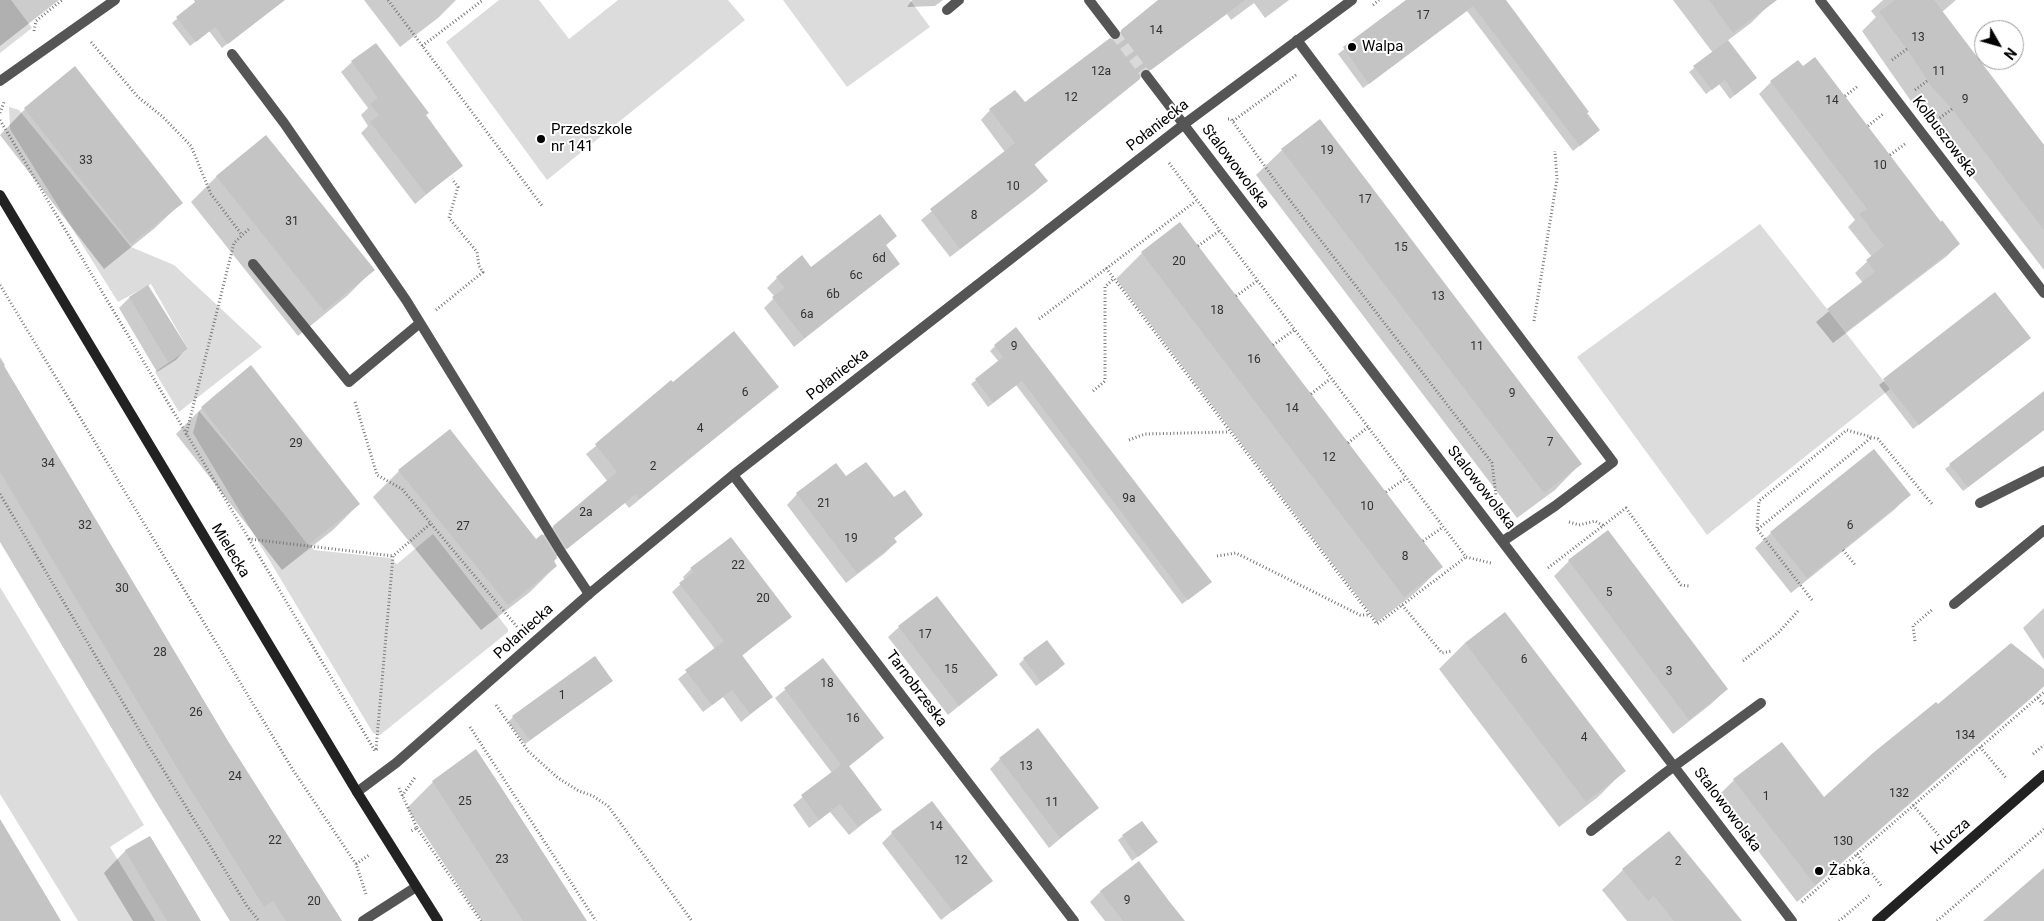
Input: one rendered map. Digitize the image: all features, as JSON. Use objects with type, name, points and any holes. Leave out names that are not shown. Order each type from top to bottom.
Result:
[{"type":"street","points":[[0,81],[115,0]]},
{"type":"street","points":[[947,10],[959,0]]},
{"type":"street","points":[[1090,0],[1115,34]]},
{"type":"street","name":"Połaniecka","points":[[357,792],[396,763],[589,594],[733,475],[1183,125],[1352,0]]},
{"type":"street","name":"Kolbuszowska","points":[[1820,0],[2044,293]]},
{"type":"street","points":[[1297,40],[1612,462],[1503,542]]},
{"type":"street","points":[[232,54],[284,123],[420,323],[556,544],[589,594]]},
{"type":"street","name":"Stalowowolska","points":[[1146,74],[1183,125],[1792,921]]},
{"type":"street","name":"Mielecka","points":[[0,194],[357,792],[438,921]]},
{"type":"street","points":[[252,264],[349,382],[420,323]]},
{"type":"street","points":[[1980,503],[2044,473]]},
{"type":"street","name":"Tarnobrzeska","points":[[733,475],[1074,921]]},
{"type":"street","points":[[1954,604],[2044,530]]},
{"type":"street","points":[[1591,831],[1761,703]]},
{"type":"street","name":"Krucza","points":[[1877,921],[2044,775]]},
{"type":"street","points":[[363,921],[416,887]]},
{"type":"path","points":[[388,0],[543,207]]},
{"type":"path","points":[[422,46],[484,0]]},
{"type":"path","points":[[1365,11],[1380,0]]},
{"type":"path","points":[[78,26],[107,64],[138,97],[163,117],[191,146],[211,194],[242,235]]},
{"type":"path","points":[[1887,64],[1907,49]]},
{"type":"path","points":[[1233,121],[1301,72]]},
{"type":"path","points":[[1910,94],[1928,81]]},
{"type":"path","points":[[1845,96],[1859,85]]},
{"type":"path","points":[[1932,123],[1952,109]]},
{"type":"path","points":[[1868,126],[1889,110]]},
{"type":"path","points":[[1222,118],[1233,121],[1279,186],[1492,463],[1496,501]]},
{"type":"path","points":[[0,120],[186,436],[377,752]]},
{"type":"path","points":[[1890,155],[1912,139]]},
{"type":"path","points":[[1529,350],[1557,178],[1555,151]]},
{"type":"path","points":[[1164,158],[1466,557],[1500,566]]},
{"type":"path","points":[[420,323],[483,272],[479,266],[476,252],[449,218],[458,187],[452,179]]},
{"type":"path","points":[[1039,319],[1196,201]]},
{"type":"path","points":[[186,436],[234,243],[250,228]]},
{"type":"path","points":[[1198,246],[1219,231]]},
{"type":"path","points":[[1106,268],[1377,624],[1466,557]]},
{"type":"path","points":[[1093,391],[1105,382],[1105,287],[1114,278]]},
{"type":"path","points":[[1236,296],[1257,281]]},
{"type":"path","points":[[0,284],[293,770],[356,864],[369,902],[376,912]]},
{"type":"path","points":[[1273,345],[1294,330]]},
{"type":"path","points":[[1311,394],[1331,379]]},
{"type":"path","points":[[349,382],[377,475],[402,490],[518,629]]},
{"type":"path","points":[[1348,442],[1368,428]]},
{"type":"path","points":[[1812,600],[1757,529],[1759,501],[1847,430],[1878,439],[1932,504]]},
{"type":"path","points":[[1130,440],[1145,434],[1229,432]]},
{"type":"path","points":[[1757,529],[1872,437]]},
{"type":"path","points":[[1386,492],[1406,478]]},
{"type":"path","points":[[0,494],[148,745],[246,906],[258,921]]},
{"type":"path","points":[[1551,508],[1557,517],[1570,523],[1579,525],[1595,521],[1604,526]]},
{"type":"path","points":[[1543,571],[1626,508],[1681,584],[1689,586]]},
{"type":"path","points":[[377,752],[393,556],[430,524]]},
{"type":"path","points":[[1423,541],[1443,526]]},
{"type":"path","points":[[249,539],[393,556]]},
{"type":"path","points":[[1842,550],[1856,566]]},
{"type":"path","points":[[1217,556],[1236,554],[1360,616],[1370,614]]},
{"type":"path","points":[[1915,641],[1913,626],[1942,602],[1954,604]]},
{"type":"path","points":[[1402,605],[1442,653],[1452,651]]},
{"type":"path","points":[[1743,661],[1779,632],[1798,611]]},
{"type":"path","points":[[1797,907],[2044,692]]},
{"type":"path","points":[[2038,698],[2044,705]]},
{"type":"path","points":[[495,704],[534,756],[558,778],[608,806],[692,921]]},
{"type":"path","points":[[470,726],[596,921]]},
{"type":"path","points":[[377,752],[383,744]]},
{"type":"path","points":[[1980,747],[2021,795]]},
{"type":"path","points":[[399,788],[417,828],[481,921]]},
{"type":"path","points":[[1913,805],[1954,854]]},
{"type":"path","points":[[411,831],[417,828]]},
{"type":"path","points":[[1938,921],[2044,829]]},
{"type":"path","points":[[1856,854],[1896,905]]},
{"type":"path","points":[[356,864],[369,855]]},
{"type":"shaded area","points":[[0,0],[11,0],[32,28],[0,53]]},
{"type":"shaded area","points":[[499,0],[539,0],[569,39],[618,0],[728,0],[745,20],[547,180],[446,42]]},
{"type":"shaded area","points":[[783,0],[910,0],[930,27],[847,87]]},
{"type":"shaded area","points":[[9,107],[19,110],[131,247],[174,265],[262,347],[179,412],[155,372],[188,349],[151,284],[118,302],[10,129]]},
{"type":"shaded area","points":[[1760,224],[1890,389],[1707,535],[1577,357]]},
{"type":"shaded area","points":[[199,411],[314,550],[390,558],[397,564],[433,534],[508,629],[508,632],[380,735],[373,733],[193,433]]},
{"type":"shaded area","points":[[0,587],[144,825],[110,847],[155,921],[78,921],[0,794]]},
{"type":"building","points":[[194,0],[285,0],[228,44],[215,27],[196,42],[176,17],[195,2]]},
{"type":"building","points":[[1158,0],[1245,0],[1151,70],[1146,68],[1141,70],[1140,79],[1034,164],[1048,181],[960,249],[930,209],[1015,143],[989,109],[1015,90],[1025,102],[1110,38],[1115,41],[1120,39],[1121,30]]},
{"type":"building","points":[[1406,0],[1506,0],[1589,112],[1587,113],[1600,130],[1580,146],[1473,6],[1369,84],[1343,47]]},
{"type":"building","points":[[1709,0],[1777,0],[1733,33]]},
{"type":"building","points":[[1895,0],[1934,0],[1974,53],[1974,70],[1987,70],[2044,145],[2044,230],[1952,109],[1931,86],[1909,52],[1879,12]]},
{"type":"building","points":[[1728,40],[1757,78],[1735,95],[1725,80],[1712,90],[1693,66]]},
{"type":"building","points":[[376,43],[429,113],[426,115],[463,166],[426,194],[370,122],[379,115],[370,104],[378,98],[351,61]]},
{"type":"building","points":[[1815,57],[1941,222],[1942,220],[1960,244],[1846,332],[1827,309],[1875,272],[1866,260],[1884,246],[1859,214],[1867,209],[1770,81],[1798,60],[1803,66]]},
{"type":"building","points":[[75,66],[183,203],[131,244],[24,108]]},
{"type":"building","points":[[1320,119],[1582,464],[1544,493],[1281,149]]},
{"type":"building","points":[[266,135],[375,270],[324,311],[216,176]]},
{"type":"building","points":[[880,214],[897,236],[886,245],[900,264],[804,338],[772,297],[785,288],[776,277],[802,255],[811,267]]},
{"type":"building","points":[[1180,222],[1443,567],[1404,597],[1141,252]]},
{"type":"building","points":[[148,285],[188,349],[168,362],[129,297]]},
{"type":"building","points":[[1995,292],[2031,338],[1919,425],[1883,379]]},
{"type":"building","points":[[1016,327],[1212,582],[1188,600],[1022,381],[993,403],[975,379],[1003,357],[994,345]]},
{"type":"building","points":[[734,331],[779,387],[639,499],[636,494],[567,549],[553,526],[617,472],[595,444],[671,380],[673,382]]},
{"type":"building","points":[[0,359],[228,741],[342,921],[286,921],[273,901],[264,907],[179,771],[0,472]]},
{"type":"building","points":[[251,365],[360,504],[308,545],[201,407]]},
{"type":"building","points":[[2044,391],[2044,430],[1968,487],[1949,464]]},
{"type":"building","points":[[450,429],[536,539],[542,534],[557,558],[554,561],[557,566],[508,605],[398,470]]},
{"type":"building","points":[[1874,449],[1911,495],[1807,578],[1770,532]]},
{"type":"building","points":[[866,462],[894,497],[905,490],[923,515],[894,538],[897,542],[857,573],[796,493],[836,463],[846,476]]},
{"type":"building","points":[[1608,530],[1728,689],[1689,720],[1568,560]]},
{"type":"building","points":[[731,537],[792,617],[742,655],[773,697],[750,714],[732,690],[712,705],[685,670],[724,641],[679,583],[694,572],[690,568]]},
{"type":"building","points":[[937,596],[998,675],[959,706],[898,626]]},
{"type":"building","points":[[1505,612],[1626,771],[1586,802],[1465,643]]},
{"type":"building","points":[[1047,640],[1065,664],[1041,682],[1023,658]]},
{"type":"building","points":[[2011,643],[2044,669],[2044,686],[1815,885],[1733,779],[1782,742],[1824,797],[1873,753],[1936,702],[1938,704]]},
{"type":"building","points":[[595,656],[613,681],[530,740],[512,716]]},
{"type":"building","points":[[823,658],[884,738],[849,766],[882,810],[858,827],[840,804],[819,820],[801,795],[841,765],[784,688]]},
{"type":"building","points":[[1038,728],[1099,808],[1060,838],[999,758]]},
{"type":"building","points":[[476,749],[587,921],[523,921],[432,781]]},
{"type":"building","points":[[932,801],[993,881],[953,911],[891,832]]},
{"type":"building","points":[[0,819],[45,894],[61,921],[0,921]]},
{"type":"building","points":[[1142,821],[1158,842],[1138,857],[1122,835]]},
{"type":"building","points":[[1669,831],[1742,921],[1674,921],[1654,896],[1648,901],[1622,869]]},
{"type":"building","points":[[150,836],[201,921],[167,921],[147,888],[125,850]]},
{"type":"building","points":[[1139,861],[1185,921],[1123,921],[1100,891]]},
{"type":"building","points":[[2044,868],[2044,921],[1983,921]]},
{"type":"tunnel","points":[[1115,34],[1146,75]]},
{"type":"place","name":"Walpa","points":[[1352,47]]},
{"type":"place","name":"Przedszkole nr 141","points":[[541,139]]},
{"type":"place","name":"Żabka","points":[[1819,871]]}]
